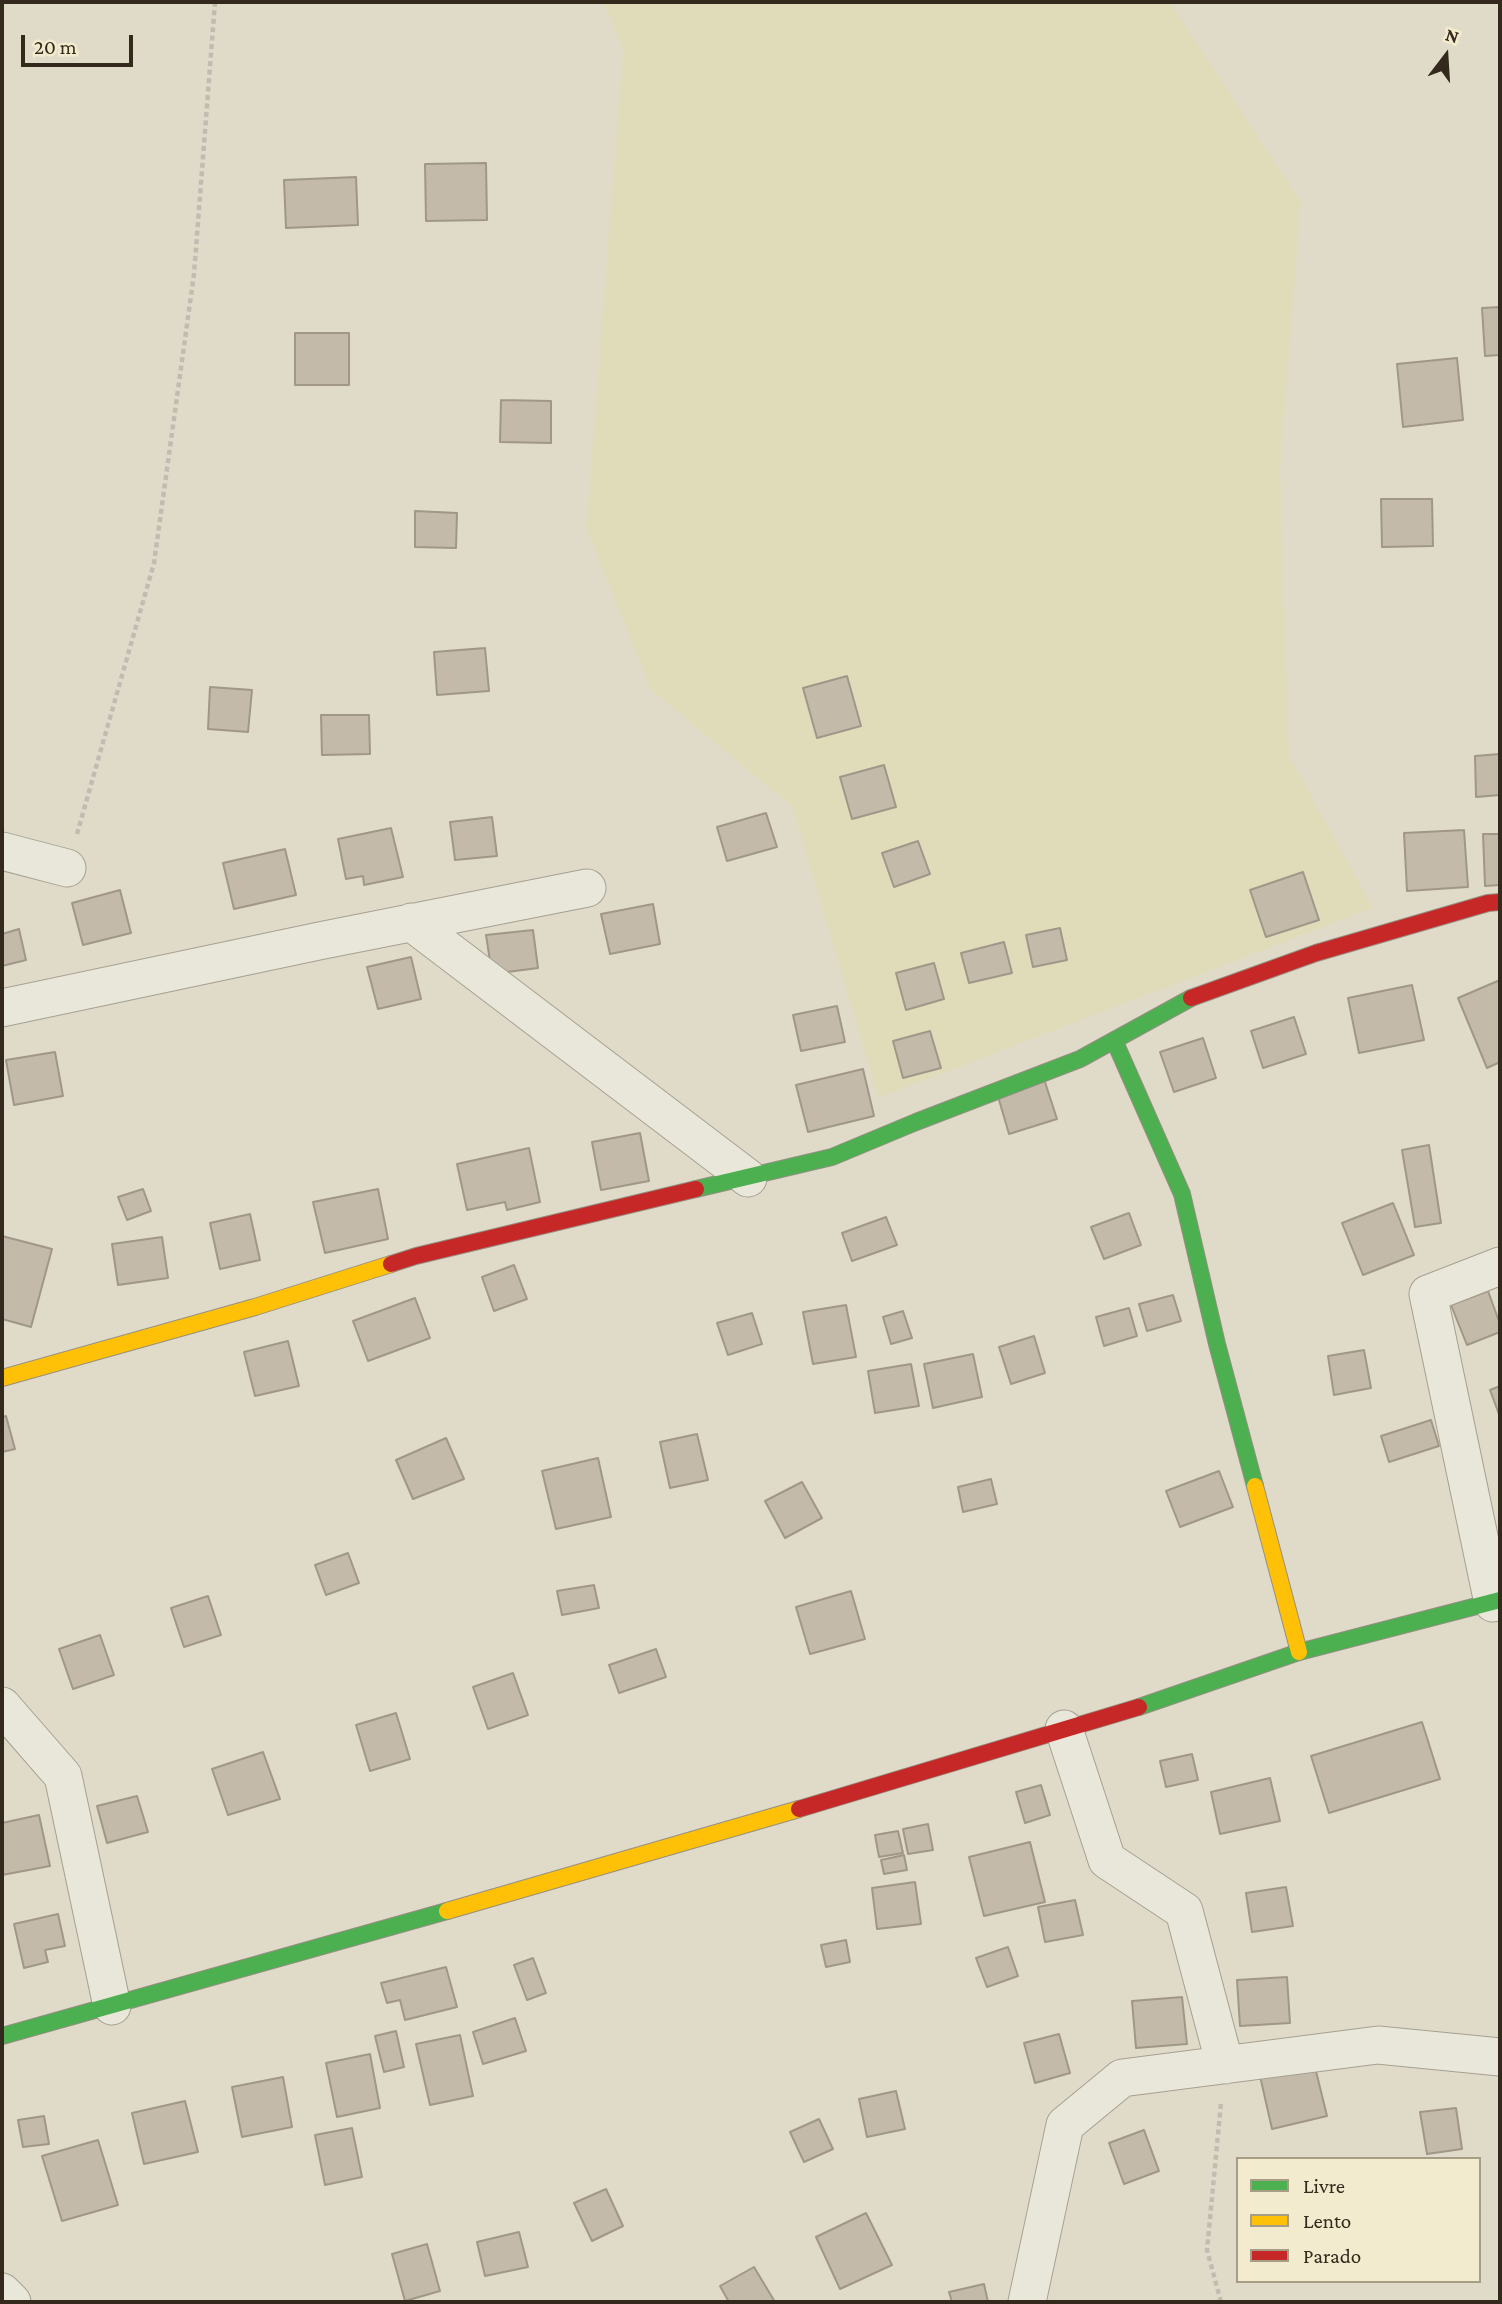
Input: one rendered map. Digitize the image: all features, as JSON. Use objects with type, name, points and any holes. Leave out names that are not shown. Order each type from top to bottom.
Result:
[{"type":"street","points":[[2,851],[67,868]]},
{"type":"street","points":[[2,1008],[587,888]]},
{"type":"street","points":[[2,1378],[255,1307],[416,1256],[832,1157],[1080,1059],[1200,993],[1315,953],[1488,902],[1500,902]]},
{"type":"street","points":[[411,922],[748,1178]]},
{"type":"street","points":[[1114,1040],[1182,1194],[1217,1344],[1299,1652]]},
{"type":"street","points":[[2,2036],[751,1822],[1141,1706],[1299,1652],[1496,1602],[1429,1294],[1500,1266]]},
{"type":"street","points":[[2,1706],[63,1776],[112,2006]]},
{"type":"street","points":[[1064,1729],[1107,1860],[1184,1911],[1225,2065]]},
{"type":"street","points":[[1027,2302],[1065,2125],[1122,2078],[1378,2045],[1500,2057]]},
{"type":"street","points":[[2,2292],[12,2302]]},
{"type":"path","points":[[67,868],[154,563],[194,274],[215,2]]},
{"type":"path","points":[[1221,2302],[1207,2250],[1225,2065]]},
{"type":"shaded area","points":[[603,2],[1170,2],[1301,202],[1280,469],[1289,755],[1373,908],[878,1098],[792,806],[651,690],[586,528],[623,49]]},
{"type":"building","points":[[486,163],[487,220],[426,221],[425,164]]},
{"type":"building","points":[[356,177],[358,225],[286,228],[284,180]]},
{"type":"building","points":[[1500,307],[1500,355],[1485,356],[1482,308]]},
{"type":"building","points":[[295,333],[349,333],[349,385],[295,385]]},
{"type":"building","points":[[1457,358],[1463,420],[1403,427],[1397,364]]},
{"type":"building","points":[[501,400],[551,401],[551,443],[500,442]]},
{"type":"building","points":[[1381,499],[1432,499],[1433,546],[1382,547]]},
{"type":"building","points":[[415,511],[457,513],[456,548],[415,547]]},
{"type":"building","points":[[485,648],[489,691],[437,695],[434,652]]},
{"type":"building","points":[[847,676],[861,726],[817,738],[803,688]]},
{"type":"building","points":[[210,687],[252,690],[248,732],[208,729]]},
{"type":"building","points":[[321,715],[369,715],[370,754],[322,755]]},
{"type":"building","points":[[1500,754],[1500,795],[1476,797],[1475,756]]},
{"type":"building","points":[[884,765],[896,807],[852,819],[840,777]]},
{"type":"building","points":[[766,813],[777,847],[727,861],[717,827]]},
{"type":"building","points":[[492,817],[497,856],[455,860],[450,822]]},
{"type":"building","points":[[391,828],[403,877],[364,885],[363,876],[346,879],[338,839]]},
{"type":"building","points":[[1464,830],[1468,887],[1407,891],[1404,833]]},
{"type":"building","points":[[1483,834],[1500,834],[1500,885],[1485,886]]},
{"type":"building","points":[[918,841],[930,874],[894,887],[882,853]]},
{"type":"building","points":[[285,849],[296,895],[234,909],[223,863]]},
{"type":"building","points":[[1303,872],[1319,920],[1266,937],[1250,890]]},
{"type":"building","points":[[120,890],[131,933],[83,945],[72,903]]},
{"type":"building","points":[[653,904],[660,944],[610,954],[601,914]]},
{"type":"building","points":[[1060,928],[1067,960],[1033,967],[1026,935]]},
{"type":"building","points":[[19,929],[26,960],[2,966],[2,934]]},
{"type":"building","points":[[533,930],[538,968],[492,974],[486,935]]},
{"type":"building","points":[[1004,942],[1012,973],[969,983],[961,953]]},
{"type":"building","points":[[411,957],[421,999],[378,1009],[367,967]]},
{"type":"building","points":[[934,963],[944,999],[906,1010],[896,973]]},
{"type":"building","points":[[1500,980],[1500,1062],[1487,1068],[1458,998]]},
{"type":"building","points":[[1412,985],[1424,1040],[1359,1053],[1348,998]]},
{"type":"building","points":[[837,1006],[845,1042],[801,1051],[793,1015]]},
{"type":"building","points":[[1294,1017],[1306,1054],[1263,1068],[1251,1031]]},
{"type":"building","points":[[930,1031],[941,1068],[903,1078],[893,1041]]},
{"type":"building","points":[[1203,1038],[1216,1078],[1174,1092],[1160,1052]]},
{"type":"building","points":[[55,1052],[63,1096],[14,1105],[6,1060]]},
{"type":"building","points":[[863,1069],[874,1116],[808,1132],[796,1085]]},
{"type":"building","points":[[1044,1079],[1057,1119],[1009,1134],[997,1093]]},
{"type":"building","points":[[640,1133],[649,1181],[601,1190],[592,1142]]},
{"type":"building","points":[[1429,1145],[1441,1223],[1415,1227],[1402,1150]]},
{"type":"building","points":[[529,1148],[540,1202],[507,1210],[505,1202],[467,1210],[457,1164]]},
{"type":"building","points":[[143,1189],[151,1211],[127,1220],[118,1197]]},
{"type":"building","points":[[378,1189],[388,1239],[325,1253],[313,1202]]},
{"type":"building","points":[[1393,1203],[1414,1255],[1363,1275],[1342,1223]]},
{"type":"building","points":[[1129,1213],[1141,1245],[1104,1259],[1091,1227]]},
{"type":"building","points":[[250,1214],[260,1260],[220,1269],[210,1223]]},
{"type":"building","points":[[886,1217],[897,1245],[852,1261],[842,1233]]},
{"type":"building","points":[[2,1236],[52,1249],[31,1327],[2,1319]]},
{"type":"building","points":[[162,1237],[168,1278],[118,1285],[112,1244]]},
{"type":"building","points":[[514,1265],[527,1299],[494,1311],[482,1277]]},
{"type":"building","points":[[1488,1291],[1500,1324],[1500,1332],[1467,1345],[1451,1305]]},
{"type":"building","points":[[1173,1295],[1181,1321],[1147,1331],[1139,1304]]},
{"type":"building","points":[[415,1298],[430,1338],[368,1361],[353,1321]]},
{"type":"building","points":[[846,1305],[856,1357],[813,1364],[803,1312]]},
{"type":"building","points":[[1129,1308],[1137,1336],[1104,1346],[1096,1317]]},
{"type":"building","points":[[903,1311],[912,1338],[891,1344],[883,1317]]},
{"type":"building","points":[[752,1313],[762,1344],[728,1355],[717,1323]]},
{"type":"building","points":[[1034,1336],[1045,1373],[1011,1384],[999,1347]]},
{"type":"building","points":[[288,1341],[299,1386],[255,1396],[244,1352]]},
{"type":"building","points":[[1364,1350],[1371,1388],[1334,1395],[1328,1356]]},
{"type":"building","points":[[973,1354],[982,1397],[933,1408],[924,1364]]},
{"type":"building","points":[[911,1364],[919,1406],[875,1413],[868,1371]]},
{"type":"building","points":[[1500,1386],[1500,1417],[1490,1390]]},
{"type":"building","points":[[6,1416],[15,1449],[2,1452],[2,1417]]},
{"type":"building","points":[[1431,1420],[1439,1446],[1389,1462],[1381,1436]]},
{"type":"building","points":[[697,1434],[708,1480],[670,1488],[660,1442]]},
{"type":"building","points":[[446,1438],[464,1479],[413,1499],[396,1460]]},
{"type":"building","points":[[598,1458],[611,1517],[556,1529],[542,1471]]},
{"type":"building","points":[[1219,1471],[1233,1507],[1180,1527],[1166,1491]]},
{"type":"building","points":[[991,1479],[997,1504],[963,1512],[958,1487]]},
{"type":"building","points":[[802,1482],[822,1518],[785,1538],[765,1501]]},
{"type":"building","points":[[348,1553],[359,1583],[326,1595],[315,1565]]},
{"type":"building","points":[[594,1585],[599,1608],[562,1615],[557,1591]]},
{"type":"building","points":[[851,1591],[865,1639],[810,1654],[796,1607]]},
{"type":"building","points":[[208,1596],[221,1635],[184,1647],[171,1608]]},
{"type":"building","points":[[100,1635],[114,1675],[73,1689],[59,1649]]},
{"type":"building","points":[[656,1649],[666,1677],[619,1693],[609,1665]]},
{"type":"building","points":[[513,1673],[528,1715],[488,1729],[473,1687]]},
{"type":"building","points":[[396,1713],[410,1759],[370,1771],[356,1725]]},
{"type":"building","points":[[1422,1722],[1440,1779],[1329,1813],[1311,1756]]},
{"type":"building","points":[[263,1752],[280,1799],[228,1815],[212,1769]]},
{"type":"building","points":[[1192,1754],[1198,1780],[1166,1787],[1160,1761]]},
{"type":"building","points":[[1270,1778],[1280,1821],[1220,1834],[1211,1792]]},
{"type":"building","points":[[1041,1785],[1050,1815],[1025,1823],[1016,1792]]},
{"type":"building","points":[[137,1796],[148,1832],[107,1843],[97,1806]]},
{"type":"building","points":[[39,1815],[50,1866],[2,1875],[2,1823]]},
{"type":"building","points":[[928,1824],[933,1850],[908,1854],[903,1829]]},
{"type":"building","points":[[898,1831],[903,1853],[879,1857],[875,1835]]},
{"type":"building","points":[[1030,1842],[1045,1902],[984,1916],[969,1857]]},
{"type":"building","points":[[904,1855],[907,1870],[884,1874],[881,1860]]},
{"type":"building","points":[[915,1882],[921,1924],[877,1929],[872,1888]]},
{"type":"building","points":[[1286,1887],[1293,1926],[1252,1932],[1246,1893]]},
{"type":"building","points":[[1075,1900],[1083,1935],[1045,1942],[1038,1907]]},
{"type":"building","points":[[58,1914],[65,1946],[45,1950],[48,1962],[24,1968],[14,1924]]},
{"type":"building","points":[[846,1940],[850,1962],[826,1967],[821,1945]]},
{"type":"building","points":[[1008,1947],[1018,1976],[987,1987],[976,1958]]},
{"type":"building","points":[[533,1958],[546,1993],[527,2000],[514,1965]]},
{"type":"building","points":[[446,1967],[457,2007],[405,2020],[400,2000],[387,2003],[381,1983]]},
{"type":"building","points":[[1287,1977],[1290,2023],[1240,2026],[1237,1980]]},
{"type":"building","points":[[1182,1997],[1187,2044],[1136,2048],[1132,2001]]},
{"type":"building","points":[[515,2018],[526,2051],[483,2064],[473,2032]]},
{"type":"building","points":[[396,2031],[404,2067],[384,2072],[375,2036]]},
{"type":"building","points":[[1059,2034],[1070,2073],[1035,2083],[1024,2043]]},
{"type":"building","points":[[460,2035],[473,2096],[430,2105],[416,2044]]},
{"type":"building","points":[[370,2054],[380,2108],[337,2117],[326,2063]]},
{"type":"building","points":[[1314,2063],[1327,2116],[1272,2129],[1260,2076]]},
{"type":"building","points":[[283,2077],[292,2127],[242,2137],[232,2087]]},
{"type":"building","points":[[896,2091],[905,2129],[867,2137],[859,2099]]},
{"type":"building","points":[[185,2101],[198,2152],[144,2164],[132,2113]]},
{"type":"building","points":[[1456,2108],[1462,2149],[1427,2154],[1420,2112]]},
{"type":"building","points":[[44,2116],[49,2144],[23,2147],[18,2120]]},
{"type":"building","points":[[819,2119],[833,2149],[804,2162],[790,2132]]},
{"type":"building","points":[[352,2128],[362,2177],[325,2185],[315,2135]]},
{"type":"building","points":[[1144,2130],[1159,2171],[1124,2184],[1109,2143]]},
{"type":"building","points":[[98,2140],[118,2205],[62,2221],[42,2156]]},
{"type":"building","points":[[606,2189],[623,2226],[592,2241],[574,2203]]},
{"type":"building","points":[[866,2213],[892,2265],[840,2289],[816,2237]]},
{"type":"building","points":[[519,2232],[528,2267],[485,2276],[477,2242]]},
{"type":"building","points":[[427,2244],[440,2291],[405,2301],[392,2254]]},
{"type":"building","points":[[754,2267],[775,2302],[729,2302],[720,2286]]},
{"type":"building","points":[[984,2284],[988,2302],[952,2302],[949,2292]]},
{"type":"traffic: fast","points":[[696,1189],[832,1157],[1080,1059],[1191,998]]},
{"type":"traffic: fast","points":[[1114,1040],[1182,1194],[1217,1344],[1255,1486]]},
{"type":"traffic: fast","points":[[1139,1707],[1299,1652],[1500,1600]]},
{"type":"traffic: fast","points":[[2,2036],[447,1911]]},
{"type":"traffic: slow","points":[[2,1378],[255,1307],[391,1264]]},
{"type":"traffic: slow","points":[[1255,1486],[1299,1652]]},
{"type":"traffic: slow","points":[[447,1911],[799,1809]]},
{"type":"traffic: jam","points":[[1191,998],[1316,953],[1488,903],[1500,902]]},
{"type":"traffic: jam","points":[[391,1264],[696,1189]]},
{"type":"traffic: jam","points":[[799,1809],[1139,1707]]}]
